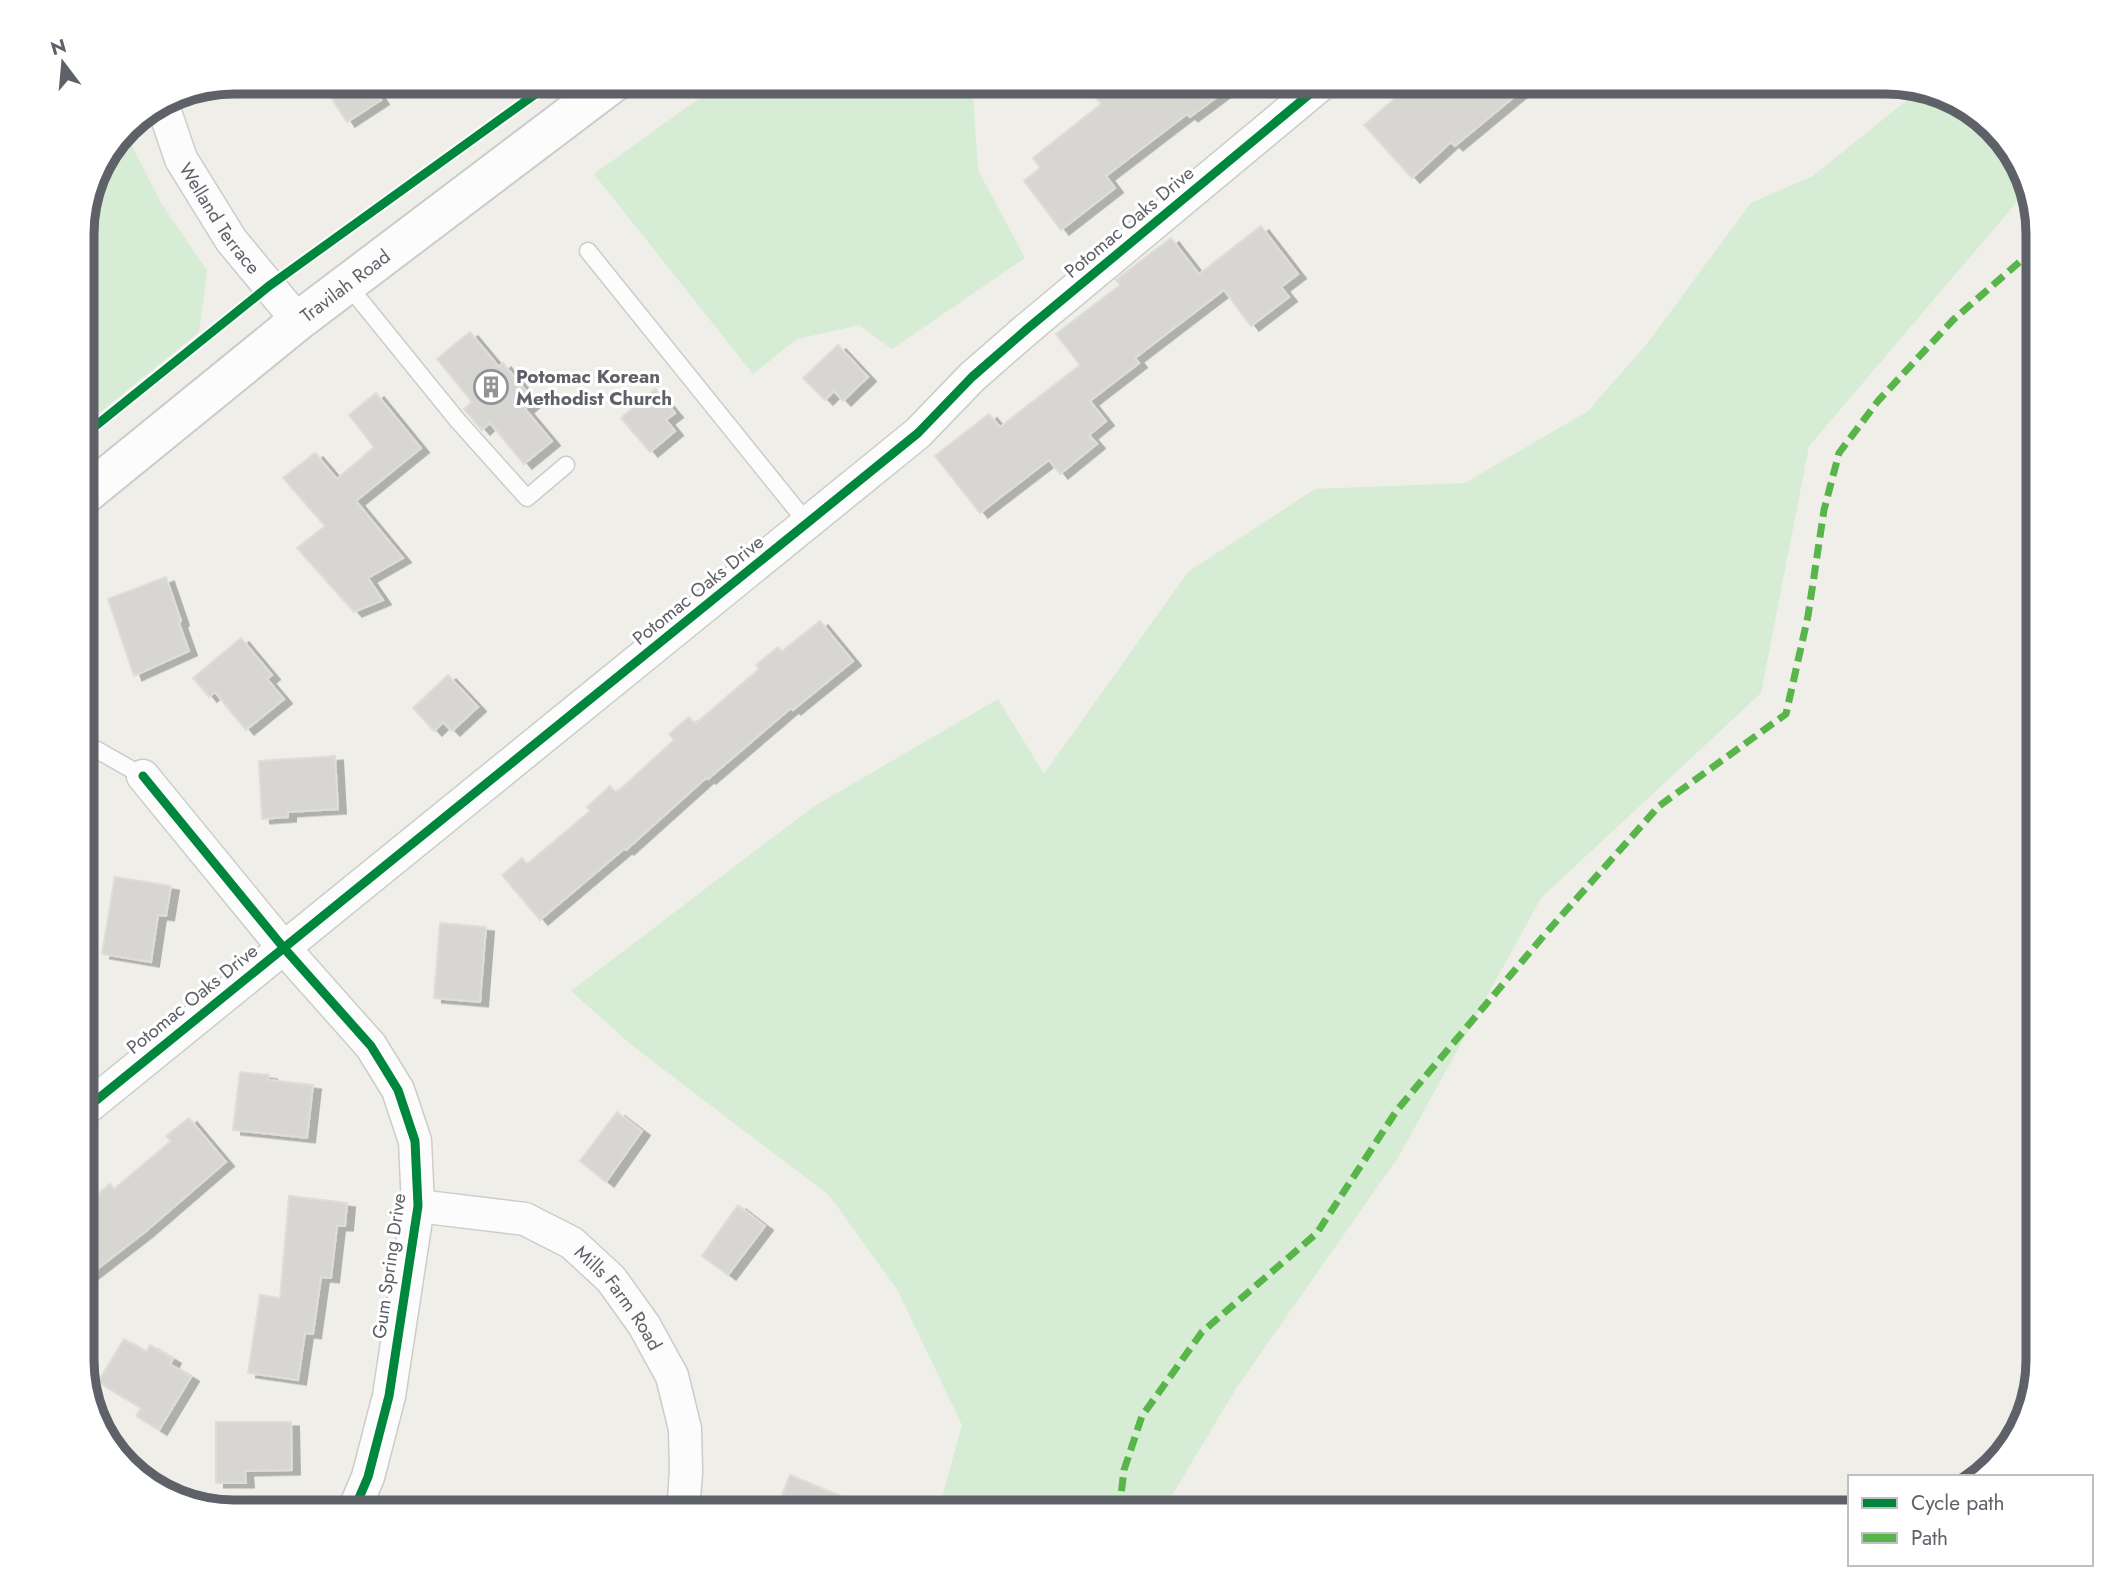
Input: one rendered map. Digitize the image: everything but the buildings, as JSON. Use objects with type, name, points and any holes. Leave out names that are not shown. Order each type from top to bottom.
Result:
[{"type":"main road","name":"Travilah Road","points":[[95,486],[298,321],[597,95]]},
{"type":"street","name":"Potomac Oaks Drive","points":[[95,1101],[918,433],[972,377],[1309,94]]},
{"type":"street","name":"Welland Terrace","points":[[165,113],[181,159],[231,240],[298,321]]},
{"type":"street","name":"Gum Spring Drive","points":[[143,776],[283,947],[371,1046],[398,1090],[415,1141],[418,1206],[389,1396],[368,1477],[358,1500]]},
{"type":"street","name":"Mills Farm Road","points":[[418,1206],[524,1219],[572,1243],[611,1279],[644,1325],[672,1376],[685,1429],[683,1500]]},
{"type":"lane","points":[[588,251],[808,524]]},
{"type":"lane","points":[[347,284],[458,421],[527,498],[566,465]]},
{"type":"lane","points":[[95,749],[143,776]]},
{"type":"green space","points":[[704,95],[973,95],[978,170],[1025,258],[892,349],[859,325],[797,339],[753,374],[594,174]]},
{"type":"green space","points":[[1911,97],[1948,109],[1972,124],[2003,157],[2021,197],[1809,446],[1761,693],[1541,898],[1399,1156],[1237,1387],[1169,1500],[941,1500],[962,1425],[898,1291],[829,1195],[634,1047],[571,991],[813,807],[998,699],[1044,774],[1188,572],[1315,489],[1465,483],[1588,411],[1646,345],[1751,203],[1813,176]]},
{"type":"green space","points":[[130,142],[161,203],[207,271],[199,332],[95,416],[96,217],[105,181],[118,157]]},
{"type":"marked path","points":[[1120,1500],[1124,1470],[1142,1416],[1202,1332],[1317,1233],[1397,1110],[1546,933],[1659,806],[1786,714],[1808,616],[1824,510],[1839,453],[1878,401],[1953,320],[2026,256]]},
{"type":"cycle path","points":[[95,1101],[918,433],[972,377],[1027,329],[1309,94]]},
{"type":"cycle path","points":[[95,426],[269,286],[534,95]]},
{"type":"cycle path","points":[[143,776],[283,947],[371,1046],[398,1090],[415,1141],[418,1206],[389,1396],[368,1477],[358,1500]]},
{"type":"place","name":"Potomac Korean Methodist Church","points":[[491,387]]}]
